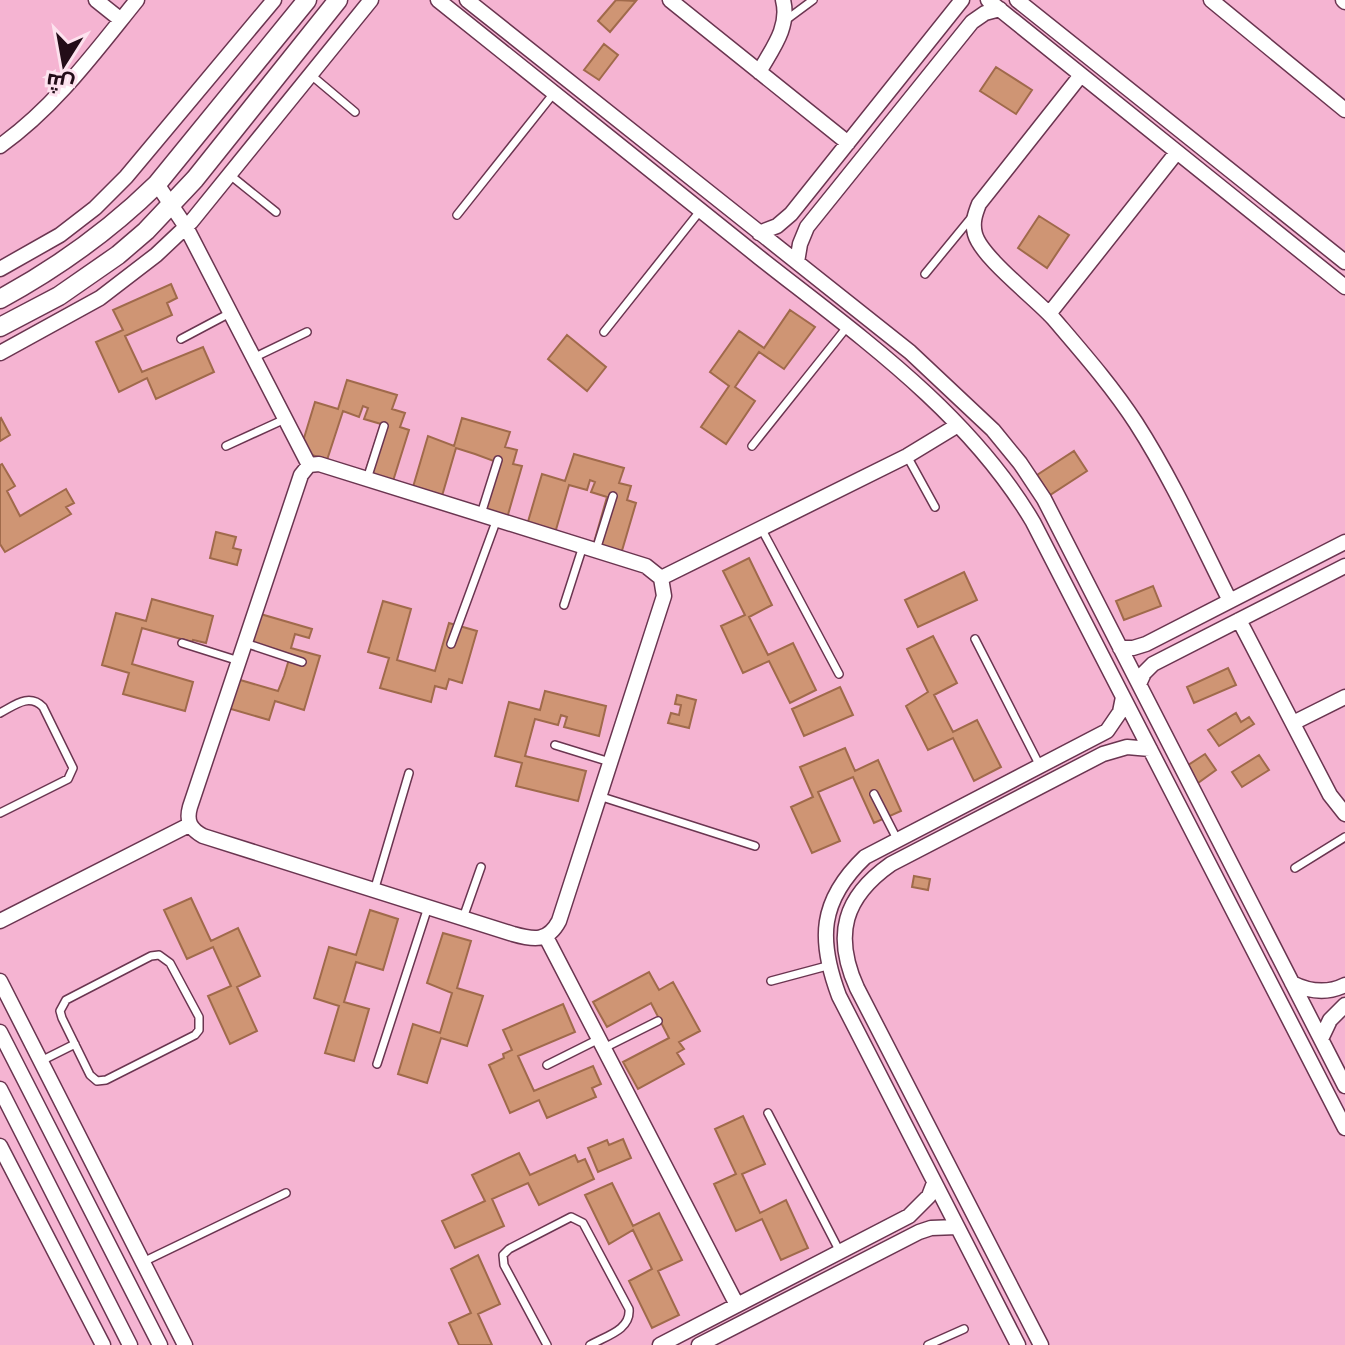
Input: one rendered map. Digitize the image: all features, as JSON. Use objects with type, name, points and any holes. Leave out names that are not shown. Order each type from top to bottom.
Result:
[{"type":"street","points":[[96,0],[121,20]]},
{"type":"street","points":[[0,146],[59,95],[137,0]]},
{"type":"street","points":[[0,269],[60,235],[95,208],[126,177],[274,0]]},
{"type":"street","points":[[0,299],[69,259],[100,236],[157,184],[307,0]]},
{"type":"street","points":[[0,327],[59,296],[89,276],[118,255],[171,206],[338,0]]},
{"type":"street","points":[[0,353],[100,298],[156,255],[186,227],[371,0]]},
{"type":"street","points":[[438,0],[896,366],[998,468],[1016,492],[1345,1128]]},
{"type":"street","points":[[467,0],[910,352],[993,430],[1020,463],[1044,499],[1345,1086]]},
{"type":"street","points":[[670,0],[848,143]]},
{"type":"street","points":[[759,72],[785,21],[783,0]]},
{"type":"street","points":[[759,233],[777,226],[791,214],[962,0]]},
{"type":"street","points":[[1017,0],[1345,262]]},
{"type":"street","points":[[1211,0],[1345,110]]},
{"type":"street","points":[[797,262],[807,227],[972,22],[994,5],[1345,287]]},
{"type":"street","points":[[1081,75],[979,204],[973,224],[979,243],[1095,366],[1136,423],[1171,483],[1230,601]]},
{"type":"street","points":[[1049,314],[1177,152]]},
{"type":"street","points":[[157,184],[186,227],[309,465]]},
{"type":"street","points":[[661,578],[907,456],[958,425]]},
{"type":"street","points":[[319,464],[367,479],[646,566],[661,578],[664,596],[559,921],[546,937],[529,939],[374,891],[203,836],[189,825],[187,816],[301,475],[309,465],[319,464]]},
{"type":"street","points":[[1120,648],[1140,647],[1345,542]]},
{"type":"street","points":[[1139,684],[1153,664],[1345,566]]},
{"type":"street","points":[[1239,620],[1330,795],[1345,814]]},
{"type":"street","points":[[1018,1345],[839,996],[827,966],[824,940],[828,912],[836,892],[865,857],[1107,731],[1120,712],[1123,696]]},
{"type":"street","points":[[1293,723],[1345,697]]},
{"type":"street","points":[[1041,1345],[847,966],[844,942],[847,918],[856,896],[872,878],[891,864],[1115,749],[1150,749]]},
{"type":"street","points":[[1069,751],[1078,767]]},
{"type":"street","points":[[0,921],[189,825]]},
{"type":"street","points":[[546,937],[737,1305]]},
{"type":"street","points":[[0,981],[185,1345]]},
{"type":"street","points":[[1292,983],[1315,991],[1345,985]]},
{"type":"street","points":[[1321,1039],[1330,1020],[1345,1005]]},
{"type":"street","points":[[0,1032],[160,1345]]},
{"type":"street","points":[[0,1089],[130,1345]]},
{"type":"street","points":[[0,1146],[103,1345]]},
{"type":"street","points":[[660,1345],[887,1227],[920,1207],[934,1183]]},
{"type":"street","points":[[699,1345],[895,1244],[954,1221],[969,1207]]},
{"type":"street","points":[[887,1227],[895,1244]]},
{"type":"lane","points":[[785,21],[813,0]]},
{"type":"lane","points":[[311,75],[355,112]]},
{"type":"lane","points":[[457,215],[554,93]]},
{"type":"lane","points":[[230,175],[276,212]]},
{"type":"lane","points":[[604,332],[701,210]]},
{"type":"lane","points":[[925,274],[975,214]]},
{"type":"lane","points":[[181,339],[230,313]]},
{"type":"lane","points":[[752,446],[847,327]]},
{"type":"lane","points":[[253,358],[307,332]]},
{"type":"lane","points":[[226,446],[285,419]]},
{"type":"lane","points":[[367,479],[384,426]]},
{"type":"lane","points":[[907,456],[935,507]]},
{"type":"lane","points":[[481,514],[498,460]]},
{"type":"lane","points":[[564,605],[613,496]]},
{"type":"lane","points":[[451,644],[497,519]]},
{"type":"lane","points":[[761,528],[839,674]]},
{"type":"lane","points":[[975,639],[1040,766]]},
{"type":"lane","points":[[182,643],[239,661]]},
{"type":"lane","points":[[245,643],[302,662]]},
{"type":"lane","points":[[0,713],[24,700],[38,702],[73,768],[68,779],[0,813]]},
{"type":"lane","points":[[555,745],[610,762]]},
{"type":"lane","points":[[374,891],[409,773]]},
{"type":"lane","points":[[874,794],[897,839]]},
{"type":"lane","points":[[599,796],[755,846]]},
{"type":"lane","points":[[1295,868],[1345,837]]},
{"type":"lane","points":[[463,918],[481,867]]},
{"type":"lane","points":[[377,1064],[428,907]]},
{"type":"lane","points":[[159,955],[170,963],[200,1023],[195,1035],[101,1081],[90,1075],[75,1044],[60,1011],[66,1000],[151,956],[159,955]]},
{"type":"lane","points":[[771,981],[827,966]]},
{"type":"lane","points":[[547,1065],[658,1021]]},
{"type":"lane","points":[[41,1061],[75,1044]]},
{"type":"lane","points":[[768,1113],[840,1252]]},
{"type":"lane","points":[[143,1262],[286,1193]]},
{"type":"lane","points":[[547,1345],[504,1265],[503,1255],[571,1217],[583,1223],[629,1309],[628,1322],[623,1328],[594,1344]]},
{"type":"lane","points":[[928,1345],[964,1329]]},
{"type":"building","points":[[616,0],[636,1],[610,32],[598,21]]},
{"type":"building","points":[[604,44],[618,55],[599,80],[584,70]]},
{"type":"building","points":[[996,67],[1032,90],[1016,114],[980,91]]},
{"type":"building","points":[[1039,216],[1069,235],[1047,268],[1018,248]]},
{"type":"building","points":[[171,284],[177,298],[167,303],[172,315],[125,336],[142,372],[203,347],[214,372],[156,399],[147,378],[119,392],[96,342],[123,330],[113,310]]},
{"type":"building","points":[[790,310],[815,327],[784,369],[759,352],[735,387],[755,401],[726,444],[701,427],[729,386],[710,372],[739,331],[764,348]]},
{"type":"building","points":[[567,335],[606,367],[587,391],[548,359]]},
{"type":"building","points":[[347,380],[397,395],[392,409],[405,413],[400,427],[409,430],[393,481],[365,473],[381,424],[364,419],[368,408],[363,406],[359,417],[343,411],[327,460],[300,451],[315,402],[338,409]]},
{"type":"building","points":[[462,418],[510,432],[505,447],[517,450],[513,464],[522,466],[507,518],[479,510],[494,461],[475,454],[456,448],[442,496],[413,487],[428,436],[454,446]]},
{"type":"building","points":[[0,419],[10,435],[0,441]]},
{"type":"building","points":[[1074,451],[1087,471],[1050,495],[1037,475]]},
{"type":"building","points":[[574,454],[624,468],[619,483],[631,486],[627,500],[636,503],[621,554],[593,546],[607,497],[591,492],[595,482],[590,480],[587,490],[569,485],[555,533],[527,525],[542,474],[565,481]]},
{"type":"building","points":[[2,464],[15,486],[7,491],[20,516],[66,489],[74,503],[66,507],[71,514],[5,552],[0,544]]},
{"type":"building","points":[[216,532],[236,537],[233,548],[241,550],[237,565],[210,558]]},
{"type":"building","points":[[749,558],[772,605],[749,617],[768,655],[793,643],[816,690],[790,703],[769,661],[743,673],[721,626],[745,615],[723,571]]},
{"type":"building","points":[[964,572],[977,600],[918,627],[905,600]]},
{"type":"building","points":[[1153,586],[1161,606],[1124,620],[1116,601]]},
{"type":"building","points":[[152,599],[213,616],[206,643],[142,628],[132,664],[193,682],[185,711],[123,694],[129,673],[102,665],[116,613],[146,621]]},
{"type":"building","points":[[383,601],[411,609],[397,660],[435,671],[449,623],[477,631],[462,683],[449,679],[446,689],[435,686],[431,702],[380,688],[389,658],[368,652]]},
{"type":"building","points":[[250,611],[312,629],[309,638],[295,634],[291,648],[320,656],[304,710],[275,701],[269,720],[221,706],[230,677],[278,691],[284,676],[290,656],[241,640]]},
{"type":"building","points":[[933,636],[957,683],[934,695],[953,732],[977,720],[1001,767],[974,781],[953,738],[928,750],[906,706],[928,692],[907,649]]},
{"type":"building","points":[[1228,668],[1236,685],[1194,703],[1187,687]]},
{"type":"building","points":[[840,687],[853,715],[804,736],[792,709]]},
{"type":"building","points":[[545,691],[606,706],[599,736],[564,727],[567,717],[561,715],[558,725],[535,719],[525,756],[586,771],[578,801],[516,786],[522,763],[495,756],[509,702],[540,710]]},
{"type":"building","points":[[677,695],[696,700],[689,728],[668,723],[671,713],[679,715],[681,705],[675,704]]},
{"type":"building","points":[[1236,713],[1241,722],[1249,717],[1254,724],[1219,746],[1208,730]]},
{"type":"building","points":[[845,748],[855,771],[878,760],[901,811],[874,823],[853,777],[818,792],[840,841],[812,853],[791,807],[813,797],[800,767]]},
{"type":"building","points":[[1205,754],[1216,770],[1191,788],[1179,771]]},
{"type":"building","points":[[1259,755],[1269,770],[1242,787],[1232,772]]},
{"type":"building","points":[[914,876],[930,879],[928,890],[912,887]]},
{"type":"building","points":[[191,898],[211,941],[238,928],[260,976],[237,987],[257,1031],[230,1044],[208,996],[231,986],[213,947],[187,959],[164,910]]},
{"type":"building","points":[[370,910],[398,919],[383,970],[356,962],[344,1002],[369,1009],[354,1061],[325,1053],[339,1006],[314,998],[329,947],[356,955]]},
{"type":"building","points":[[443,933],[471,941],[457,988],[483,996],[467,1046],[441,1038],[427,1083],[398,1074],[413,1024],[440,1033],[452,993],[427,983]]},
{"type":"building","points":[[649,972],[659,990],[673,982],[700,1031],[679,1042],[684,1049],[677,1053],[684,1064],[638,1089],[623,1062],[669,1038],[651,1003],[607,1027],[593,1002]]},
{"type":"building","points":[[563,1004],[575,1032],[518,1056],[534,1091],[593,1066],[601,1084],[592,1088],[596,1097],[547,1118],[539,1100],[510,1113],[489,1065],[512,1050],[503,1030]]},
{"type":"building","points":[[743,1116],[765,1164],[742,1174],[760,1213],[786,1200],[808,1248],[781,1260],[762,1219],[736,1231],[714,1184],[736,1174],[715,1129]]},
{"type":"building","points":[[623,1139],[631,1158],[598,1172],[588,1148],[607,1140],[609,1145]]},
{"type":"building","points":[[519,1153],[530,1175],[575,1155],[578,1162],[585,1159],[594,1179],[539,1205],[528,1183],[492,1199],[504,1226],[455,1248],[442,1221],[485,1201],[472,1175]]},
{"type":"building","points":[[612,1183],[633,1226],[659,1213],[682,1260],[658,1271],[679,1315],[652,1328],[629,1281],[652,1269],[633,1230],[609,1244],[585,1195]]},
{"type":"building","points":[[478,1255],[500,1304],[478,1314],[492,1345],[459,1345],[449,1323],[471,1313],[451,1269]]}]
